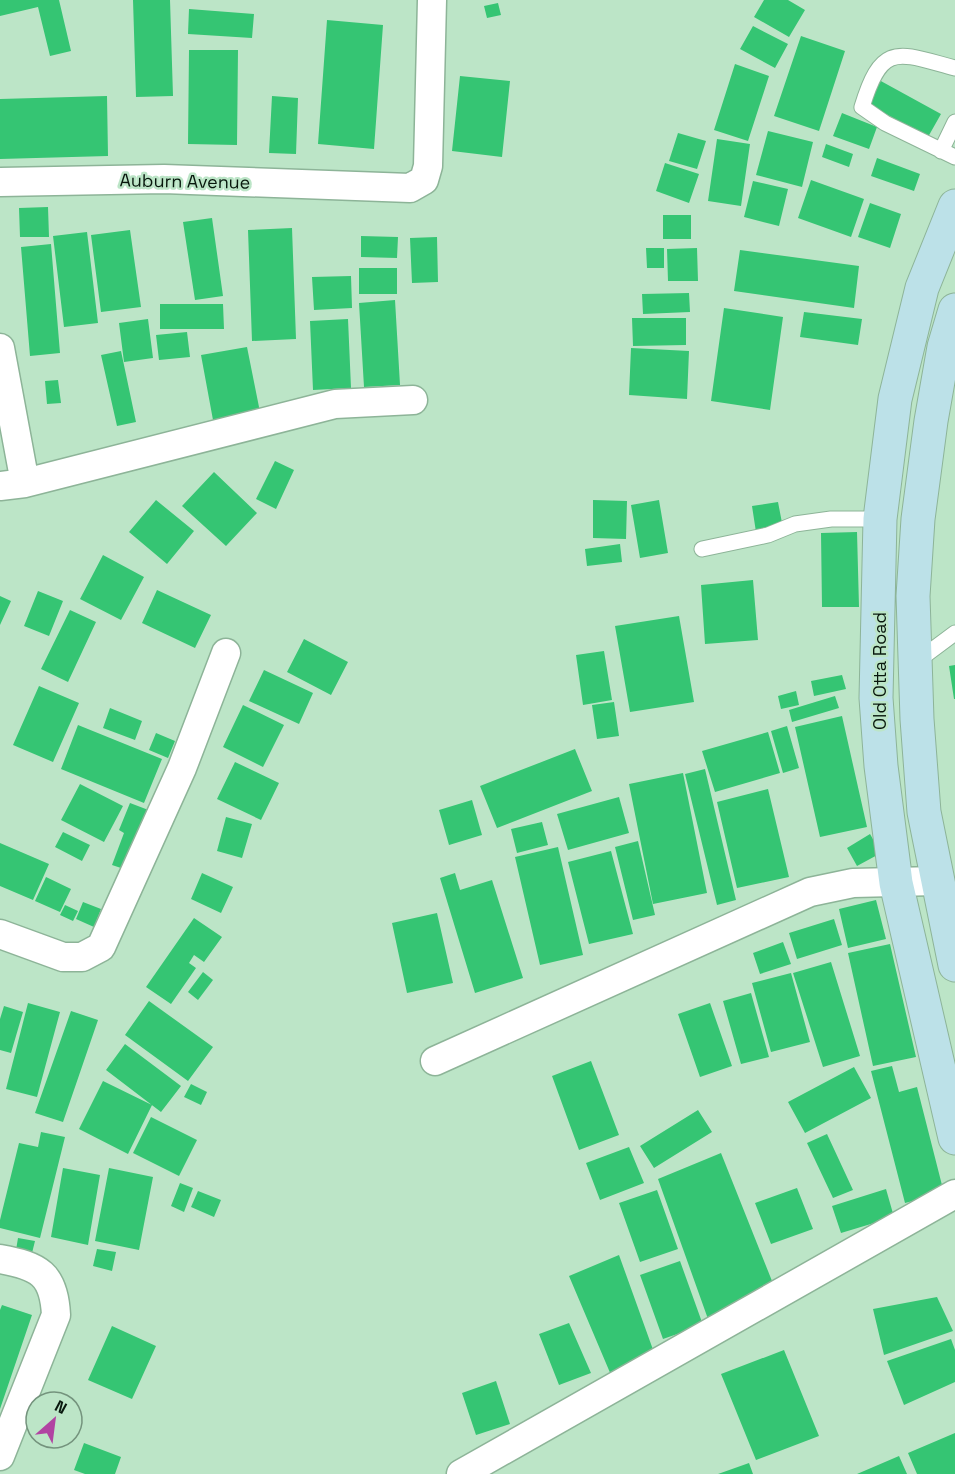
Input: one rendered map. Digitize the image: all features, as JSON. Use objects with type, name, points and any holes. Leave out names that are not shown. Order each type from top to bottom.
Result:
[{"type":"main road","name":"Old Otta Road","points":[[955,206],[922,288],[902,365],[880,519],[876,698],[881,766],[896,883],[947,1070],[955,1138]]},
{"type":"main road","name":"Old Otta Road","points":[[955,310],[937,384],[918,519],[913,596],[917,719],[924,812],[936,881],[955,965]]},
{"type":"street","name":"Auburn Avenue","points":[[0,182],[164,179],[410,188],[424,180],[428,166],[432,0]]},
{"type":"street","points":[[0,348],[12,485],[335,404],[413,400]]},
{"type":"street","points":[[0,934],[63,957],[82,957],[101,947],[182,768],[226,653]]},
{"type":"street","points":[[435,1061],[810,892],[853,883],[936,881]]},
{"type":"street","points":[[461,1474],[955,1194]]},
{"type":"street","points":[[0,1259],[26,1264],[47,1277],[55,1294],[56,1316],[0,1456]]},
{"type":"lane","points":[[955,68],[902,54],[889,57],[877,70],[862,107],[885,123],[948,154],[955,122]]},
{"type":"lane","points":[[702,549],[768,536],[795,524],[831,519],[880,519]]},
{"type":"lane","points":[[916,662],[955,633]]},
{"type":"building","points":[[0,0],[59,0],[71,51],[50,56],[38,7],[0,16]]},
{"type":"building","points":[[133,0],[170,0],[173,96],[136,97]]},
{"type":"building","points":[[764,0],[788,0],[805,10],[789,37],[754,17]]},
{"type":"building","points":[[498,3],[501,15],[487,18],[484,6]]},
{"type":"building","points":[[189,9],[254,14],[252,38],[188,34]]},
{"type":"building","points":[[327,20],[383,25],[374,149],[318,144]]},
{"type":"building","points":[[753,26],[788,44],[775,68],[740,49]]},
{"type":"building","points":[[801,36],[845,51],[819,131],[774,116]]},
{"type":"building","points":[[189,50],[238,50],[237,145],[188,144]]},
{"type":"building","points":[[735,64],[769,76],[748,141],[714,130]]},
{"type":"building","points":[[460,76],[510,81],[502,157],[452,151]]},
{"type":"building","points":[[879,80],[941,114],[928,137],[866,103]]},
{"type":"building","points":[[107,96],[108,156],[0,159],[0,99]]},
{"type":"building","points":[[272,96],[298,98],[296,154],[269,153]]},
{"type":"building","points":[[842,113],[877,127],[869,149],[833,136]]},
{"type":"building","points":[[768,131],[813,142],[802,187],[756,175]]},
{"type":"building","points":[[678,133],[706,141],[697,169],[669,161]]},
{"type":"building","points":[[717,139],[750,144],[741,206],[708,201]]},
{"type":"building","points":[[826,144],[853,154],[849,167],[822,157]]},
{"type":"building","points":[[877,158],[920,174],[914,191],[871,176]]},
{"type":"building","points":[[665,163],[699,174],[689,203],[656,191]]},
{"type":"building","points":[[811,180],[864,199],[851,237],[798,218]]},
{"type":"building","points":[[753,181],[788,189],[779,226],[744,217]]},
{"type":"building","points":[[870,203],[901,214],[890,248],[858,237]]},
{"type":"building","points":[[48,207],[49,237],[20,237],[19,208]]},
{"type":"building","points":[[663,215],[691,215],[691,239],[663,239]]},
{"type":"building","points":[[212,218],[223,296],[195,300],[183,222]]},
{"type":"building","points":[[292,228],[296,339],[252,341],[248,230]]},
{"type":"building","points":[[130,230],[141,307],[101,312],[91,235]]},
{"type":"building","points":[[87,232],[98,323],[64,327],[53,236]]},
{"type":"building","points":[[361,236],[398,237],[397,258],[361,257]]},
{"type":"building","points":[[437,237],[438,282],[412,283],[410,238]]},
{"type":"building","points":[[51,244],[60,353],[30,356],[21,247]]},
{"type":"building","points":[[646,248],[664,248],[664,268],[647,268]]},
{"type":"building","points":[[697,248],[698,281],[668,281],[667,249]]},
{"type":"building","points":[[740,250],[859,266],[854,308],[734,291]]},
{"type":"building","points":[[359,268],[397,268],[397,294],[359,294]]},
{"type":"building","points":[[351,276],[352,308],[314,310],[312,277]]},
{"type":"building","points":[[689,293],[690,312],[643,314],[642,294]]},
{"type":"building","points":[[395,300],[400,385],[364,387],[359,303]]},
{"type":"building","points":[[160,304],[223,304],[224,329],[160,329]]},
{"type":"building","points":[[724,308],[783,317],[770,410],[711,401]]},
{"type":"building","points":[[804,312],[862,319],[858,345],[800,337]]},
{"type":"building","points":[[632,318],[686,318],[686,345],[633,346]]},
{"type":"building","points":[[148,319],[153,358],[124,362],[119,323]]},
{"type":"building","points":[[348,319],[351,388],[313,390],[310,321]]},
{"type":"building","points":[[187,332],[190,357],[159,360],[156,335]]},
{"type":"building","points":[[247,347],[260,412],[213,420],[201,355]]},
{"type":"building","points":[[631,348],[689,351],[687,399],[629,395]]},
{"type":"building","points":[[121,351],[136,422],[117,426],[101,355]]},
{"type":"building","points":[[58,380],[61,403],[47,404],[45,381]]},
{"type":"building","points":[[275,461],[294,470],[276,509],[256,499]]},
{"type":"building","points":[[214,472],[257,513],[226,546],[182,506]]},
{"type":"building","points":[[156,500],[194,531],[167,564],[129,532]]},
{"type":"building","points":[[593,500],[627,501],[626,539],[593,538]]},
{"type":"building","points":[[659,500],[668,553],[640,558],[631,505]]},
{"type":"building","points":[[778,502],[783,528],[756,532],[752,506]]},
{"type":"building","points":[[857,532],[859,607],[822,607],[821,533]]},
{"type":"building","points":[[620,544],[622,562],[587,566],[585,549]]},
{"type":"building","points":[[103,555],[144,577],[121,620],[80,599]]},
{"type":"building","points":[[753,580],[758,640],[705,644],[701,585]]},
{"type":"building","points":[[157,590],[211,615],[195,648],[142,623]]},
{"type":"building","points":[[38,591],[63,601],[49,636],[24,626]]},
{"type":"building","points":[[0,596],[11,601],[0,625]]},
{"type":"building","points":[[70,610],[96,622],[68,682],[41,669]]},
{"type":"building","points":[[679,616],[694,702],[630,712],[615,626]]},
{"type":"building","points":[[304,639],[348,662],[331,695],[287,672]]},
{"type":"building","points":[[604,651],[612,700],[583,705],[576,655]]},
{"type":"building","points":[[955,665],[955,699],[954,699],[949,666]]},
{"type":"building","points":[[264,670],[313,693],[299,724],[249,701]]},
{"type":"building","points":[[842,675],[846,689],[814,696],[811,681]]},
{"type":"building","points":[[39,686],[79,703],[53,762],[13,745]]},
{"type":"building","points":[[796,691],[799,705],[781,709],[778,696]]},
{"type":"building","points":[[835,696],[839,708],[792,722],[789,710]]},
{"type":"building","points":[[614,702],[619,736],[597,739],[592,705]]},
{"type":"building","points":[[243,705],[284,725],[263,767],[223,747]]},
{"type":"building","points":[[110,708],[142,721],[135,740],[103,728]]},
{"type":"building","points":[[842,716],[867,827],[820,837],[795,727]]},
{"type":"building","points":[[78,725],[162,759],[144,803],[61,769]]},
{"type":"building","points":[[787,726],[799,768],[783,773],[771,731]]},
{"type":"building","points":[[768,732],[780,773],[715,792],[702,751]]},
{"type":"building","points":[[156,733],[175,741],[168,758],[149,750]]},
{"type":"building","points":[[575,749],[592,791],[497,828],[480,786]]},
{"type":"building","points":[[235,762],[279,783],[261,820],[217,799]]},
{"type":"building","points":[[705,769],[736,900],[717,905],[685,774]]},
{"type":"building","points":[[683,773],[707,893],[653,904],[629,784]]},
{"type":"building","points":[[80,784],[123,806],[104,842],[61,820]]},
{"type":"building","points":[[768,789],[789,877],[737,888],[717,802]]},
{"type":"building","points":[[619,797],[629,833],[568,850],[557,814]]},
{"type":"building","points":[[472,800],[482,835],[449,845],[439,810]]},
{"type":"building","points":[[130,803],[151,811],[127,870],[112,865],[124,833],[119,830]]},
{"type":"building","points":[[226,817],[252,824],[242,858],[217,851]]},
{"type":"building","points":[[542,822],[548,845],[517,853],[511,829]]},
{"type":"building","points":[[63,832],[90,845],[82,861],[55,847]]},
{"type":"building","points":[[870,834],[881,853],[857,866],[847,848]]},
{"type":"building","points":[[638,841],[655,915],[633,920],[615,847]]},
{"type":"building","points":[[0,843],[49,864],[33,900],[0,886]]},
{"type":"building","points":[[558,847],[583,955],[540,965],[515,857]]},
{"type":"building","points":[[611,851],[633,934],[589,944],[568,862]]},
{"type":"building","points":[[202,873],[233,887],[221,913],[191,899]]},
{"type":"building","points":[[455,873],[460,890],[492,880],[523,978],[475,993],[440,878]]},
{"type":"building","points":[[46,877],[71,889],[60,912],[35,901]]},
{"type":"building","points":[[876,900],[886,939],[848,948],[839,909]]},
{"type":"building","points":[[83,902],[101,909],[94,927],[76,919]]},
{"type":"building","points":[[65,905],[78,911],[73,921],[60,915]]},
{"type":"building","points":[[437,913],[453,983],[407,993],[392,923]]},
{"type":"building","points":[[194,918],[222,937],[204,962],[194,955],[189,963],[196,968],[171,1004],[146,987]]},
{"type":"building","points":[[834,919],[842,945],[797,959],[789,933]]},
{"type":"building","points":[[783,942],[791,964],[760,974],[753,953]]},
{"type":"building","points":[[890,944],[916,1057],[873,1066],[848,953]]},
{"type":"building","points":[[831,962],[860,1056],[823,1067],[793,973]]},
{"type":"building","points":[[203,972],[213,980],[198,1000],[188,992]]},
{"type":"building","points":[[791,973],[810,1042],[771,1052],[752,983]]},
{"type":"building","points":[[751,993],[769,1057],[741,1064],[723,1001]]},
{"type":"building","points":[[149,1001],[213,1047],[188,1081],[125,1035]]},
{"type":"building","points":[[28,1003],[60,1012],[37,1097],[6,1089]]},
{"type":"building","points":[[710,1003],[732,1066],[700,1077],[678,1014]]},
{"type":"building","points":[[4,1006],[23,1012],[11,1053],[0,1050],[0,1019]]},
{"type":"building","points":[[71,1011],[98,1020],[63,1122],[35,1113]]},
{"type":"building","points":[[125,1044],[181,1086],[161,1112],[106,1070]]},
{"type":"building","points":[[591,1061],[619,1135],[579,1150],[552,1076]]},
{"type":"building","points":[[892,1066],[899,1092],[917,1087],[944,1193],[905,1203],[871,1071]]},
{"type":"building","points":[[854,1067],[871,1098],[805,1133],[788,1102]]},
{"type":"building","points":[[103,1081],[152,1105],[128,1154],[79,1129]]},
{"type":"building","points":[[191,1084],[207,1092],[201,1105],[184,1097]]},
{"type":"building","points":[[698,1110],[712,1132],[654,1168],[640,1146]]},
{"type":"building","points":[[151,1117],[197,1140],[179,1176],[133,1153]]},
{"type":"building","points":[[41,1132],[65,1137],[40,1238],[0,1228],[0,1220],[19,1143],[38,1147]]},
{"type":"building","points":[[827,1134],[853,1190],[833,1198],[807,1143]]},
{"type":"building","points":[[629,1147],[644,1183],[600,1200],[586,1163]]},
{"type":"building","points":[[721,1153],[774,1286],[708,1319],[658,1179]]},
{"type":"building","points":[[63,1168],[100,1175],[88,1245],[51,1237]]},
{"type":"building","points":[[109,1168],[153,1177],[139,1250],[95,1241]]},
{"type":"building","points":[[180,1183],[193,1188],[184,1212],[171,1206]]},
{"type":"building","points":[[797,1188],[813,1229],[771,1244],[755,1203]]},
{"type":"building","points":[[886,1189],[894,1217],[841,1233],[832,1206]]},
{"type":"building","points":[[657,1190],[678,1249],[640,1262],[619,1203]]},
{"type":"building","points":[[198,1191],[221,1200],[214,1217],[191,1207]]},
{"type":"building","points":[[18,1238],[35,1241],[32,1253],[16,1250]]},
{"type":"building","points":[[97,1249],[116,1252],[112,1271],[93,1266]]},
{"type":"building","points":[[619,1255],[656,1358],[611,1375],[569,1276]]},
{"type":"building","points":[[680,1261],[703,1325],[663,1339],[640,1275]]},
{"type":"building","points":[[937,1297],[953,1331],[884,1355],[873,1309]]},
{"type":"building","points":[[2,1305],[32,1315],[0,1409],[0,1310]]},
{"type":"building","points":[[569,1323],[591,1373],[559,1385],[539,1334]]},
{"type":"building","points":[[112,1326],[156,1346],[132,1399],[88,1380]]},
{"type":"building","points":[[951,1339],[955,1350],[955,1382],[904,1405],[887,1361]]},
{"type":"building","points":[[784,1350],[819,1436],[756,1460],[721,1374]]},
{"type":"building","points":[[496,1381],[510,1424],[476,1435],[462,1393]]},
{"type":"building","points":[[955,1433],[955,1474],[917,1474],[908,1453]]},
{"type":"building","points":[[84,1443],[121,1457],[115,1474],[85,1474],[74,1470],[81,1450],[84,1450]]},
{"type":"building","points":[[899,1456],[907,1474],[857,1474]]},
{"type":"building","points":[[749,1463],[753,1474],[718,1474]]}]
